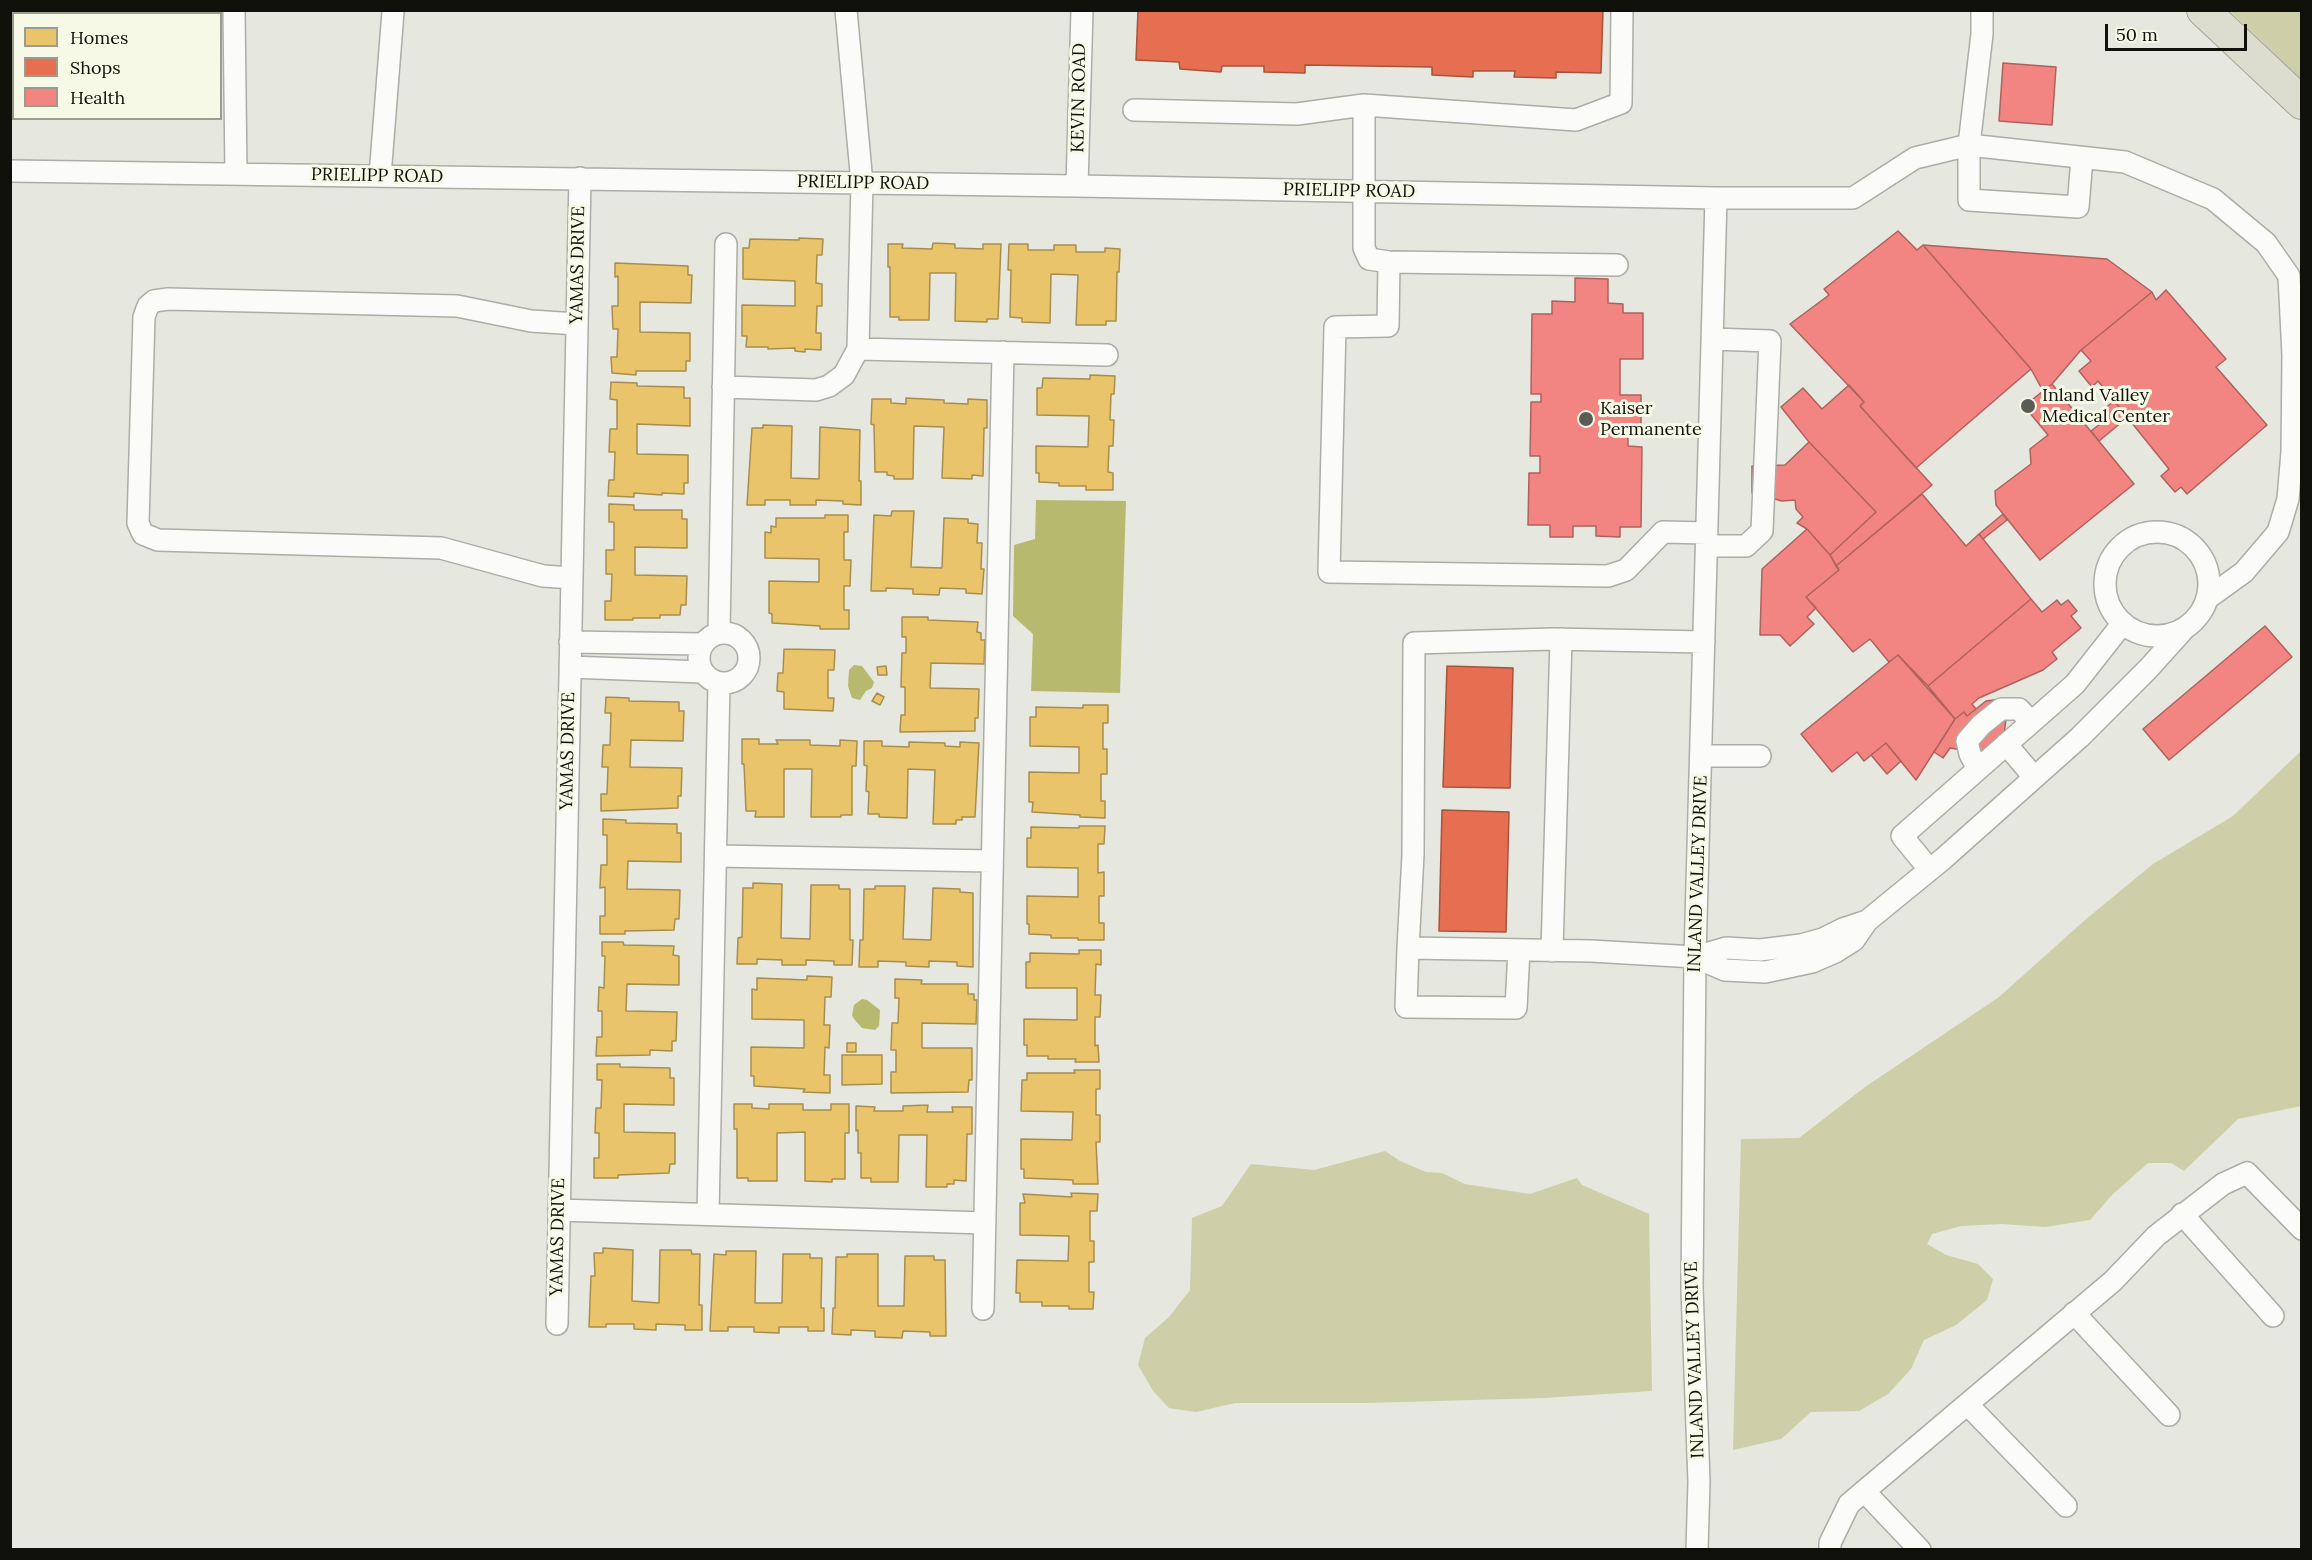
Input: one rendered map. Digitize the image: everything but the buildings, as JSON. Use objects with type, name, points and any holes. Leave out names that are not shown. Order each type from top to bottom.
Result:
[{"type":"highway","points":[[2203,10],[2301,103]]},
{"type":"street","points":[[234,10],[236,174]]},
{"type":"street","points":[[723,387],[816,390],[829,386],[844,375],[858,349],[862,183],[846,10]]},
{"type":"street","name":"KEVIN ROAD","points":[[1077,186],[1082,10]]},
{"type":"street","points":[[1134,110],[1297,114],[1364,105],[1576,120],[1621,103],[1622,10]]},
{"type":"street","points":[[1982,10],[1982,34],[1969,145],[1970,200],[2078,207],[2082,158]]},
{"type":"street","points":[[380,176],[393,12]]},
{"type":"street","points":[[1364,105],[1363,191],[1365,248],[1369,259],[1389,262],[1617,265]]},
{"type":"street","points":[[1408,948],[1695,957],[1726,948],[1760,950],[1801,945],[1823,939],[1867,921],[2034,777],[2119,699],[2195,620],[2208,598],[2244,572],[2278,532],[2288,499],[2292,452],[2293,355],[2289,276],[2265,243],[2213,199],[2125,162],[1969,145]]},
{"type":"street","name":"PRIELIPP ROAD","points":[[10,171],[580,178],[1716,198],[1853,198],[1915,158],[1969,145]]},
{"type":"street","name":"YAMAS DRIVE","points":[[557,1324],[580,178]]},
{"type":"street","name":"INLAND VALLEY DRIVE","points":[[1696,1550],[1699,1482],[1692,1288],[1695,957],[1716,198]]},
{"type":"street","points":[[708,1214],[716,856],[711,678],[698,656],[711,639],[723,387],[726,244]]},
{"type":"street","points":[[1389,262],[1388,326],[1335,327],[1329,572],[1608,576],[1626,570],[1664,532],[1746,546],[1762,531],[1770,341],[1713,339]]},
{"type":"street","points":[[572,578],[543,576],[473,559],[441,548],[158,540],[143,534],[138,523],[144,317],[148,306],[154,301],[168,299],[458,306],[531,321],[577,324]]},
{"type":"street","points":[[858,349],[1107,355]]},
{"type":"street","points":[[983,1309],[1003,352]]},
{"type":"street","points":[[2185,628],[2169,634],[2153,636],[2137,632],[2123,623],[2112,609],[2106,594],[2106,576],[2111,560],[2121,547],[2135,537],[2151,532],[2168,533],[2184,539],[2197,550],[2206,565],[2210,581],[2208,598]]},
{"type":"street","points":[[1929,869],[1902,836],[2075,684],[2123,623]]},
{"type":"street","points":[[570,642],[711,639],[728,633],[742,641],[749,656],[748,665],[739,678],[732,682],[711,678],[570,667]]},
{"type":"street","points":[[1552,951],[1561,639]]},
{"type":"street","points":[[1519,950],[1516,1008],[1406,1007],[1413,855],[1414,643],[1561,639],[1704,642]]},
{"type":"street","points":[[1978,769],[1970,754],[1968,741],[1981,725],[2001,709],[2019,709],[2031,722]]},
{"type":"street","points":[[2006,744],[2034,777]]},
{"type":"street","points":[[1701,756],[1760,756]]},
{"type":"street","points":[[716,856],[992,861]]},
{"type":"street","points":[[1830,1550],[1830,1543],[1849,1504],[2113,1281],[2156,1236],[2223,1184],[2247,1173],[2301,1229]]},
{"type":"street","points":[[559,1210],[985,1223]]},
{"type":"street","points":[[2182,1214],[2273,1316]]},
{"type":"street","points":[[2074,1313],[2169,1415]]},
{"type":"street","points":[[1967,1404],[2066,1506]]},
{"type":"street","points":[[1864,1491],[1920,1550]]},
{"type":"shaded area","points":[[2230,11],[2301,11],[2301,79],[2234,15]]},
{"type":"shaded area","points":[[1036,500],[1126,501],[1120,693],[1031,691],[1033,634],[1013,616],[1014,545],[1035,539]]},
{"type":"shaded area","points":[[854,665],[862,666],[874,682],[872,688],[866,691],[860,700],[852,698],[848,686],[849,670]]},
{"type":"shaded area","points":[[2301,751],[2301,1106],[2238,1119],[2184,1171],[2171,1163],[2148,1163],[2112,1195],[2090,1220],[2045,1227],[2002,1224],[1961,1226],[1932,1234],[1927,1244],[1946,1255],[1978,1264],[1993,1279],[1987,1300],[1956,1325],[1924,1340],[1911,1369],[1888,1394],[1859,1411],[1811,1412],[1781,1439],[1733,1450],[1741,1139],[1799,1138],[1865,1087],[1999,997],[2085,920],[2153,864],[2233,816]]},
{"type":"shaded area","points":[[862,999],[880,1010],[879,1026],[875,1030],[862,1028],[852,1015],[854,1005]]},
{"type":"shaded area","points":[[1385,1151],[1400,1161],[1426,1172],[1442,1173],[1465,1184],[1530,1194],[1577,1178],[1582,1185],[1649,1214],[1652,1391],[1544,1398],[1366,1403],[1235,1403],[1196,1412],[1169,1408],[1153,1391],[1138,1365],[1145,1338],[1169,1317],[1190,1290],[1192,1218],[1222,1206],[1251,1164],[1314,1170]]},
{"type":"place","name":"Inland Valley Medical Center","points":[[2028,406]]},
{"type":"place","name":"Kaiser Permanente","points":[[1586,419]]}]
